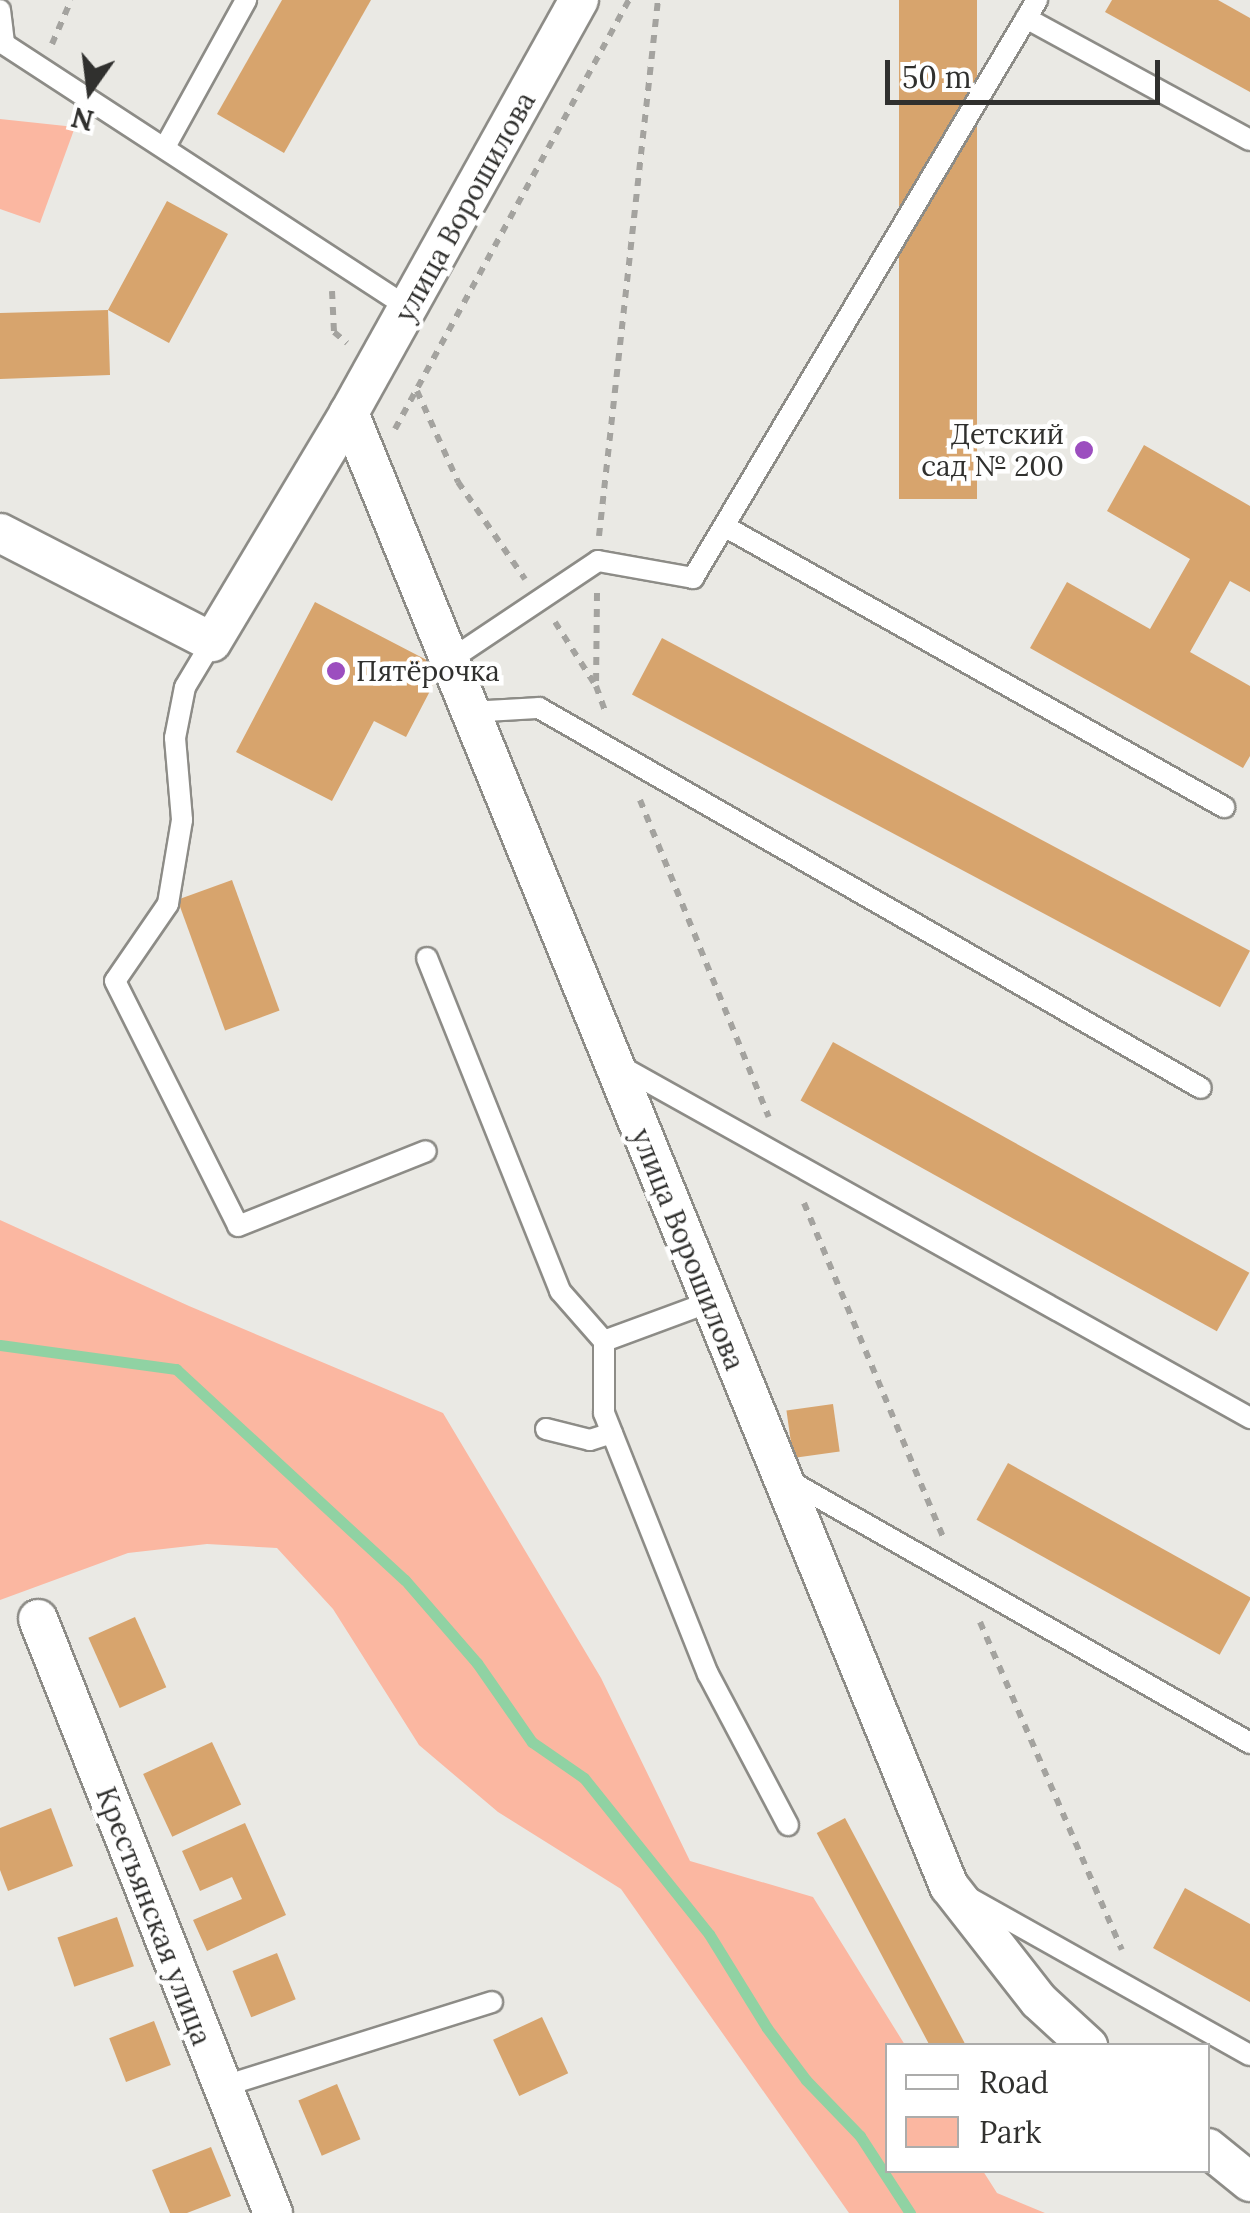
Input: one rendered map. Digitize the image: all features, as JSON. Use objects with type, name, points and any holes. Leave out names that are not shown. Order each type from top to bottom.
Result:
[{"type":"street","name":"улица Ворошилова","points":[[212,642],[349,413],[579,0]]},
{"type":"street","name":"улица Ворошилова","points":[[349,413],[949,1886],[1040,2001],[1085,2043]]},
{"type":"street","points":[[0,533],[212,642]]},
{"type":"street","name":"Крестьянская улица","points":[[38,1619],[273,2213]]},
{"type":"street","points":[[1210,2150],[1250,2182]]},
{"type":"lane","points":[[165,147],[246,0]]},
{"type":"lane","points":[[450,660],[598,561],[693,578],[1032,9],[1250,140]]},
{"type":"lane","points":[[0,10],[4,44],[409,308]]},
{"type":"lane","points":[[724,526],[1224,807]]},
{"type":"lane","points":[[212,642],[185,687],[175,738],[182,820],[168,904],[115,981],[238,1226],[426,1151]]},
{"type":"lane","points":[[470,712],[538,708],[1202,1088]]},
{"type":"lane","points":[[427,958],[560,1291],[604,1341],[604,1413],[708,1674],[788,1825]]},
{"type":"lane","points":[[610,1060],[1250,1418]]},
{"type":"lane","points":[[604,1341],[710,1302]]},
{"type":"lane","points":[[546,1429],[590,1440],[612,1433]]},
{"type":"lane","points":[[782,1477],[1250,1743]]},
{"type":"lane","points":[[949,1886],[1250,2055]]},
{"type":"lane","points":[[221,2087],[492,2002]]},
{"type":"path","points":[[42,68],[72,0]]},
{"type":"path","points":[[596,686],[458,482],[416,390],[629,0]]},
{"type":"path","points":[[330,255],[334,332],[361,354]]},
{"type":"green space","points":[[0,119],[75,127],[40,223],[0,209]]},
{"type":"green space","points":[[0,1220],[189,1306],[443,1413],[601,1678],[690,1861],[813,1897],[904,2043],[885,2043],[885,2173],[984,2173],[997,2193],[1045,2213],[849,2213],[621,1889],[498,1812],[419,1745],[333,1609],[277,1548],[207,1544],[128,1553],[0,1600]]},
{"type":"building","points":[[282,0],[371,0],[284,153],[217,114]]},
{"type":"building","points":[[899,0],[977,0],[977,499],[899,499]]},
{"type":"building","points":[[1112,0],[1218,0],[1250,18],[1250,92],[1105,12]]},
{"type":"building","points":[[167,201],[228,234],[169,343],[108,310]]},
{"type":"building","points":[[108,310],[110,375],[0,379],[0,313]]},
{"type":"building","points":[[1144,445],[1250,506],[1250,592],[1230,581],[1190,652],[1250,686],[1250,756],[1243,768],[1030,648],[1067,582],[1150,629],[1190,559],[1107,511]]},
{"type":"building","points":[[315,602],[442,668],[406,737],[374,721],[332,801],[236,752]]},
{"type":"building","points":[[662,638],[1250,951],[1220,1007],[632,695]]},
{"type":"building","points":[[232,880],[280,1011],[225,1030],[177,900]]},
{"type":"building","points":[[833,1042],[1249,1273],[1217,1331],[801,1101]]},
{"type":"building","points":[[833,1404],[840,1452],[793,1458],[786,1411]]},
{"type":"building","points":[[1008,1463],[1250,1597],[1220,1655],[976,1520]]},
{"type":"building","points":[[135,1617],[166,1687],[120,1708],[88,1638]]},
{"type":"building","points":[[212,1742],[241,1805],[172,1837],[143,1774]]},
{"type":"building","points":[[51,1808],[73,1866],[8,1891],[0,1870],[0,1828]]},
{"type":"building","points":[[845,1818],[965,2043],[928,2043],[817,1833]]},
{"type":"building","points":[[245,1823],[286,1915],[207,1951],[193,1920],[242,1899],[232,1877],[200,1891],[182,1851]]},
{"type":"building","points":[[1185,1888],[1250,1924],[1250,2002],[1153,1948]]},
{"type":"building","points":[[117,1917],[134,1966],[74,1987],[57,1938]]},
{"type":"building","points":[[277,1953],[296,1999],[251,2017],[232,1971]]},
{"type":"building","points":[[542,2017],[568,2073],[519,2096],[493,2040]]},
{"type":"building","points":[[154,2021],[171,2065],[126,2082],[109,2038]]},
{"type":"building","points":[[337,2084],[360,2139],[322,2156],[298,2100]]},
{"type":"building","points":[[211,2147],[231,2196],[187,2213],[170,2213],[152,2170]]},
{"type":"waterway","points":[[0,1345],[176,1369],[405,1580],[477,1663],[532,1742],[584,1778],[709,1934],[767,2028],[806,2080],[860,2136],[910,2213]]},
{"type":"place","name":"Детский сад № 200","points":[[1084,450]]},
{"type":"place","name":"Пятёрочка","points":[[336,671]]}]
